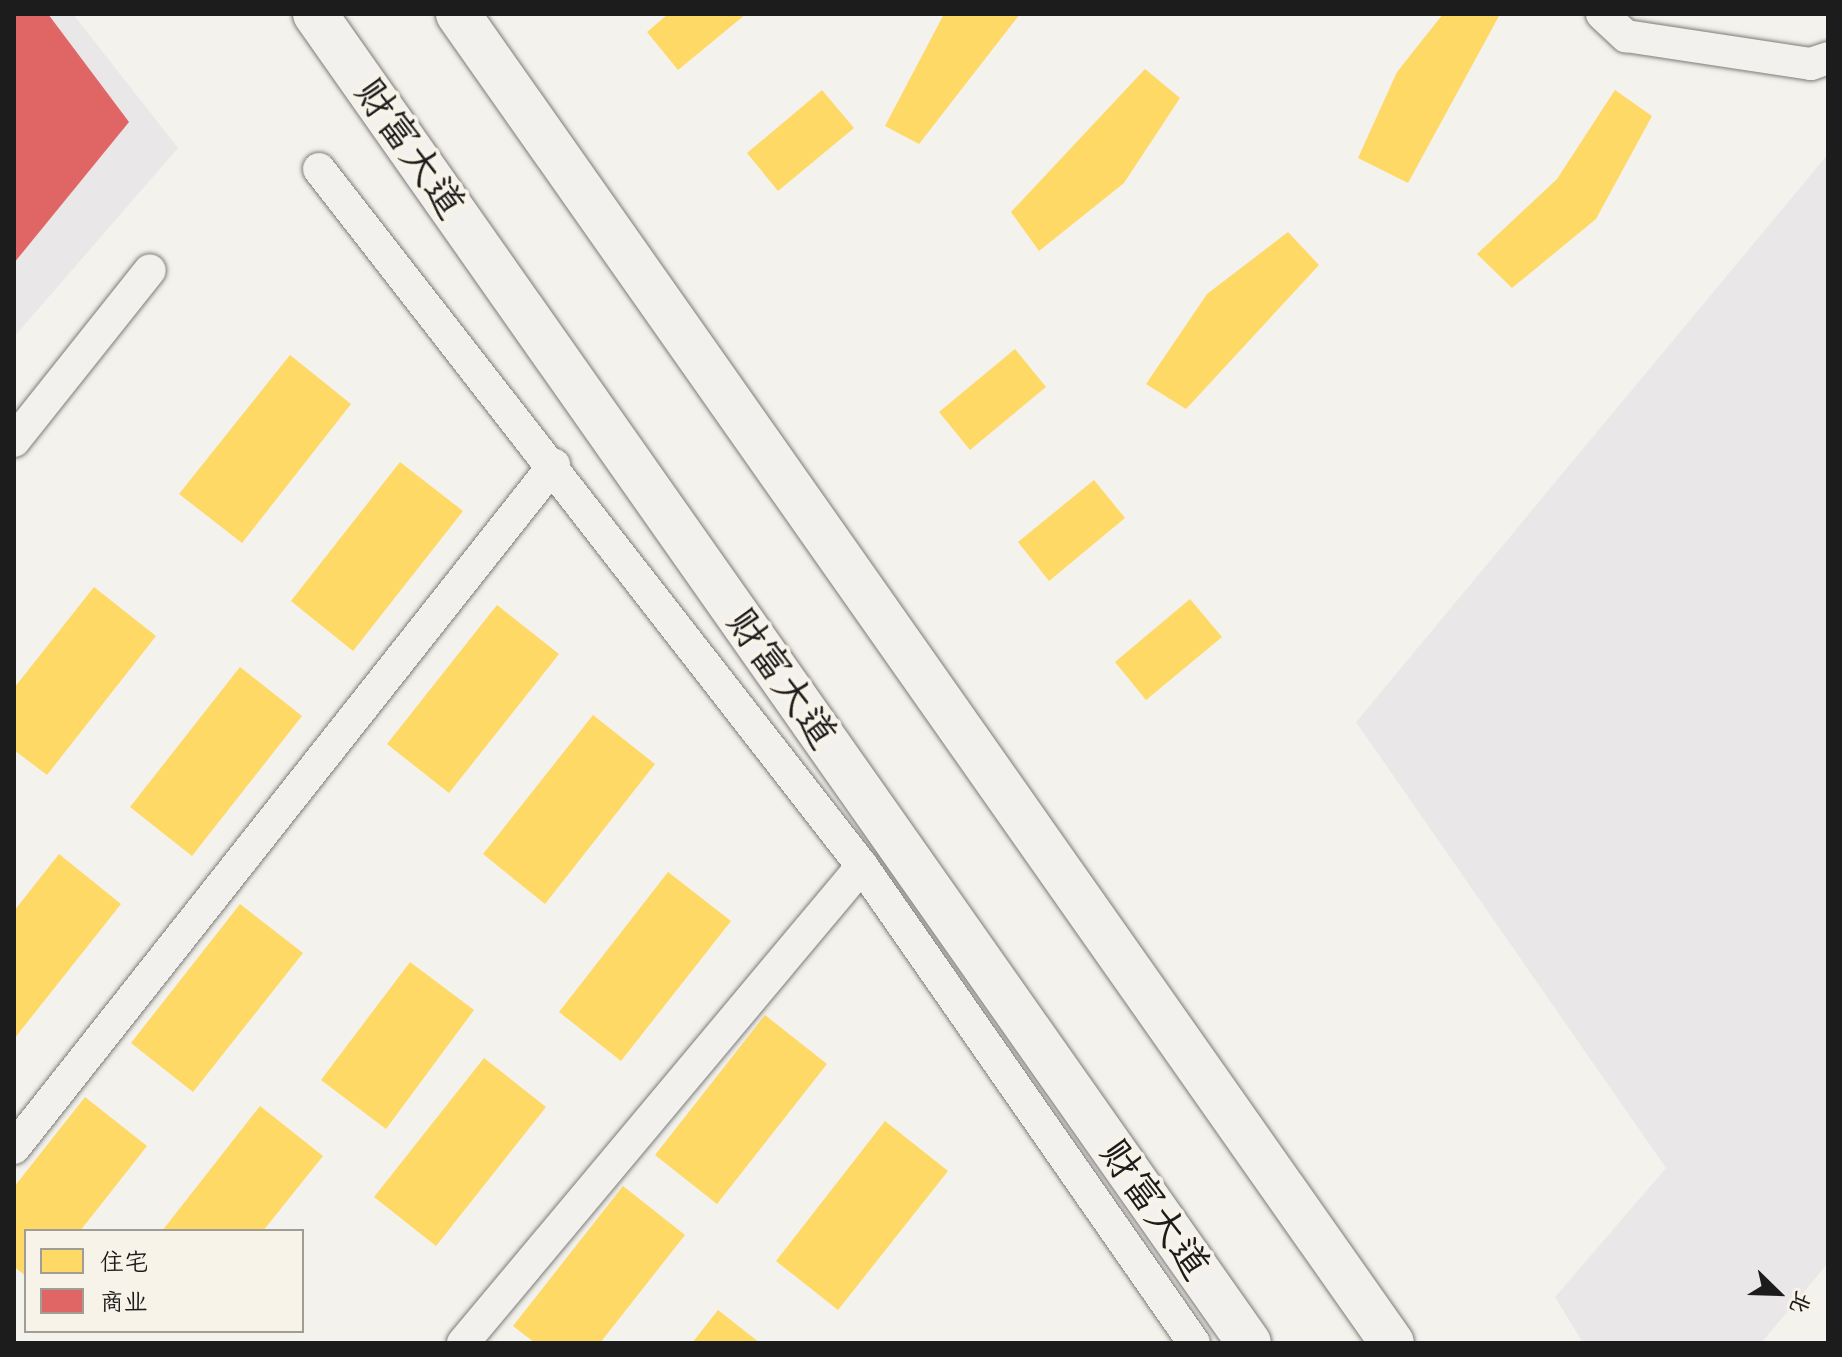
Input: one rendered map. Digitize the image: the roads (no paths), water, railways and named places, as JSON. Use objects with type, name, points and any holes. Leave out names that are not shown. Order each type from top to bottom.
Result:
[{"type":"main road","name":"财富大道","points":[[315,14],[1249,1343]]},
{"type":"main road","points":[[458,14],[1392,1343]]},
{"type":"street","points":[[1602,14],[1626,36],[1811,64],[1828,58]]},
{"type":"street","points":[[319,169],[554,465],[862,866],[1194,1343]]},
{"type":"street","points":[[14,441],[150,270]]},
{"type":"street","points":[[14,1148],[554,465]]},
{"type":"street","points":[[463,1343],[862,866]]}]
